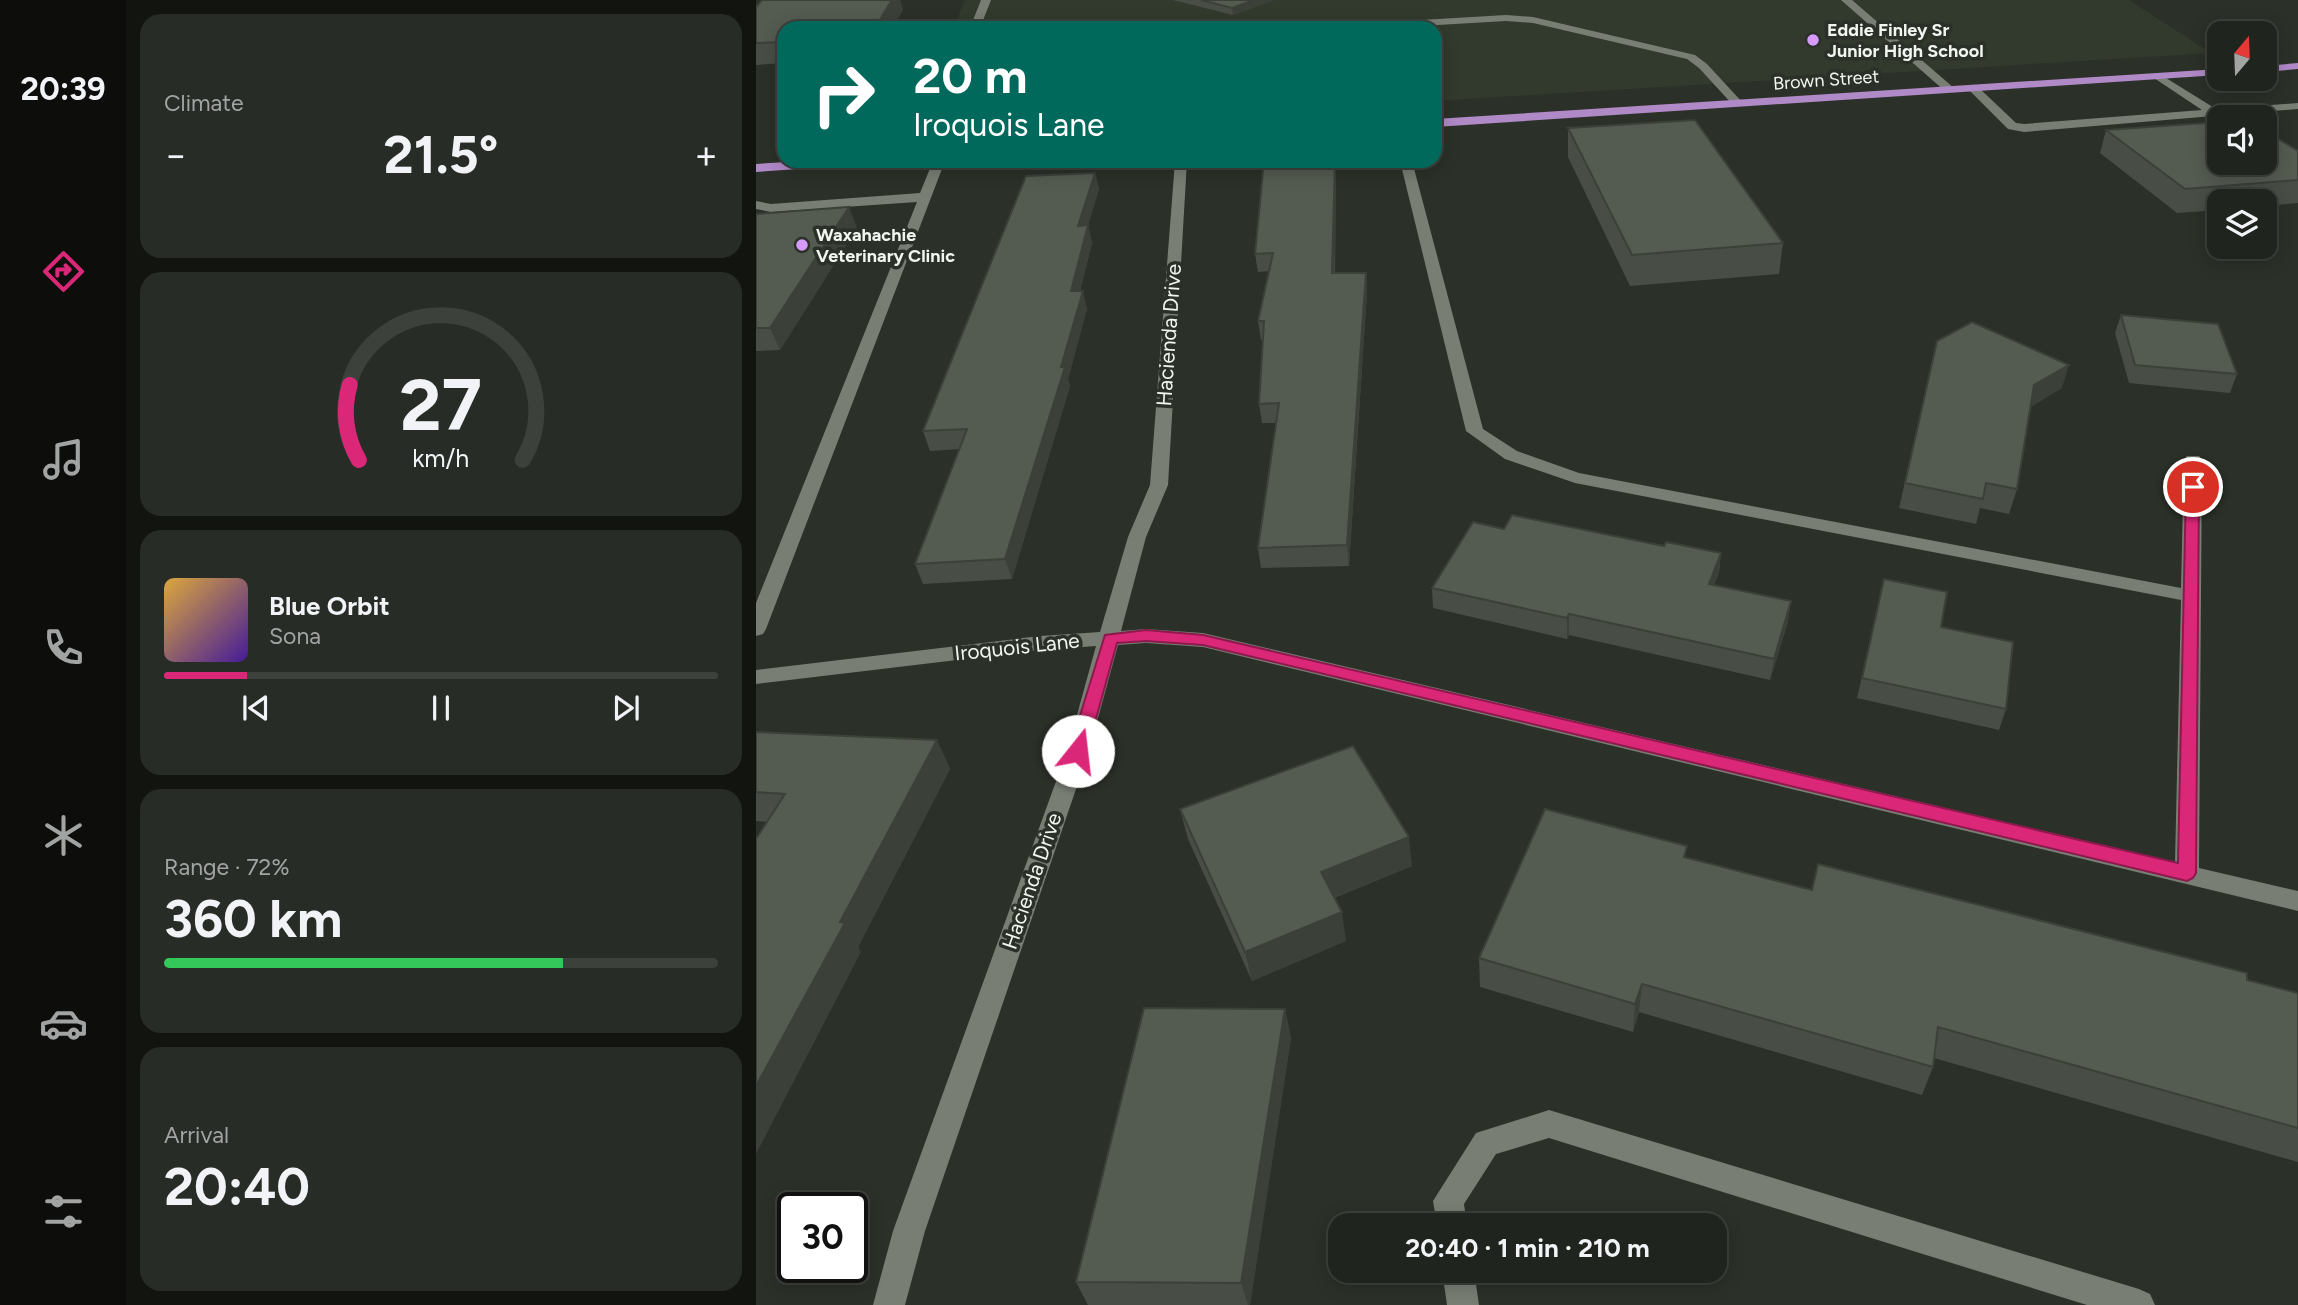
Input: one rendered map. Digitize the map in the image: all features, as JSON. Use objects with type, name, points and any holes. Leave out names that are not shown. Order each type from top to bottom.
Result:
[{"type":"main road","points":[[2277,68],[2298,66]]},
{"type":"main road","name":"Brown Street","points":[[1442,123],[2207,73]]},
{"type":"main road","points":[[757,170],[779,168]]},
{"type":"street","points":[[978,21],[986,0]]},
{"type":"street","points":[[1846,0],[1950,90]]},
{"type":"street","points":[[1442,22],[1506,18],[1533,20],[1691,57],[1703,66],[1737,103]]},
{"type":"street","points":[[2158,76],[2207,108]]},
{"type":"street","points":[[1974,89],[2011,126],[2024,128],[2207,114]]},
{"type":"street","points":[[2277,108],[2298,106]]},
{"type":"street","points":[[756,629],[936,168]]},
{"type":"street","name":"Hacienda Drive","points":[[889,1305],[909,1231],[1078,751],[1138,537],[1159,485],[1181,168]]},
{"type":"street","points":[[1408,168],[1475,431],[1511,455],[1575,478],[2191,596]]},
{"type":"street","points":[[756,205],[771,208],[925,197]]},
{"type":"street","points":[[2187,873],[2193,460]]},
{"type":"street","name":"Iroquois Lane","points":[[756,677],[1040,643],[1146,636],[1203,640],[2298,901]]},
{"type":"street","points":[[1450,1213],[1448,1201],[1486,1143],[1549,1124],[2139,1305]]},
{"type":"street","points":[[1460,1283],[1463,1305]]},
{"type":"shaded area","name":"Eddie Finley Sr Junior High School","points":[[965,0],[2129,0],[2207,50],[2207,53],[1442,101],[1442,21],[956,21]]},
{"type":"building","points":[[762,0],[892,0],[879,21],[777,21],[777,42],[756,43],[756,7]]},
{"type":"building","points":[[1201,0],[1254,0],[1232,8]]},
{"type":"building","points":[[1695,120],[1783,243],[1632,255],[1568,128]]},
{"type":"building","points":[[2207,123],[2207,175],[2277,175],[2277,138],[2298,151],[2298,180],[2185,189],[2106,130]]},
{"type":"building","points":[[1263,168],[1335,168],[1332,273],[1366,273],[1347,545],[1258,548],[1279,403],[1259,404],[1264,321],[1258,321],[1273,253],[1255,254]]},
{"type":"building","points":[[1095,173],[1078,226],[1088,225],[1071,291],[1083,291],[1061,367],[1065,367],[1005,559],[915,564],[967,429],[923,431],[1026,176]]},
{"type":"building","points":[[849,207],[770,328],[756,328],[756,214]]},
{"type":"building","points":[[2121,315],[2218,324],[2237,374],[2135,365]]},
{"type":"building","points":[[1972,322],[2069,365],[2034,385],[2017,489],[1986,483],[1983,499],[1905,483],[1937,341]]},
{"type":"building","points":[[1512,515],[1664,546],[1666,542],[1721,553],[1709,584],[1791,601],[1774,659],[1569,614],[1567,618],[1432,588],[1473,522],[1504,529]]},
{"type":"building","points":[[1884,579],[1947,592],[1941,627],[2013,642],[2006,709],[1862,678]]},
{"type":"building","points":[[756,732],[937,740],[840,922],[845,923],[756,1086],[756,839],[785,794],[756,792]]},
{"type":"building","points":[[1353,746],[1409,837],[1321,872],[1342,912],[1245,952],[1180,809]]},
{"type":"building","points":[[1545,809],[1687,846],[1684,857],[1812,890],[1818,864],[2247,973],[2247,980],[2298,993],[2298,1128],[1938,1027],[1933,1067],[1642,984],[1635,1004],[1479,958]]},
{"type":"building","points":[[1144,1008],[1285,1009],[1241,1283],[1076,1282]]},
{"type":"place","name":"Eddie Finley Sr Junior High School","points":[[1813,40]]},
{"type":"place","name":"Waxahachie Veterinary Clinic","points":[[802,245]]},
{"type":"route","points":[[1078,751],[1111,639],[1146,636],[1203,640],[2187,873],[2193,487]]}]
